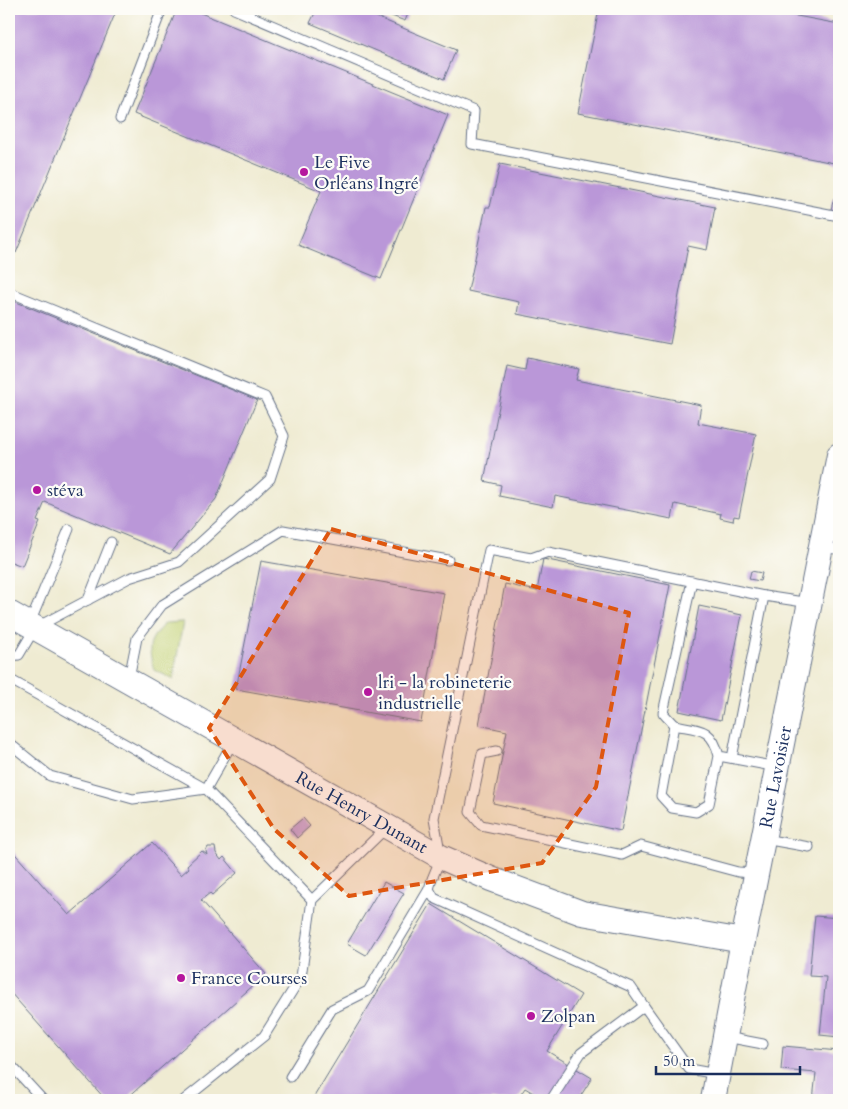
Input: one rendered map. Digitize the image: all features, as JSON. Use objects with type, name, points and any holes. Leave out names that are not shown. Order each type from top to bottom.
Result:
[{"type":"street","name":"Rue Lavoisier","points":[[713,1100],[810,604],[830,548],[838,464]]},
{"type":"street","name":"Rue Henry Dunant","points":[[9,613],[442,857],[491,879],[582,914],[743,941]]},
{"type":"lane","points":[[120,119],[162,9]]},
{"type":"lane","points":[[234,9],[474,111],[472,144],[839,216]]},
{"type":"lane","points":[[9,292],[265,397],[284,436],[270,479],[178,562],[129,578],[88,600],[32,626]]},
{"type":"lane","points":[[9,656],[19,655],[69,529]]},
{"type":"lane","points":[[129,681],[137,638],[162,605],[283,530],[448,560]]},
{"type":"lane","points":[[88,600],[111,542]]},
{"type":"lane","points":[[290,1077],[332,1009],[368,991],[429,889],[442,857],[434,818],[489,550],[531,558],[548,552],[810,604]]},
{"type":"lane","points":[[674,725],[661,796],[672,808],[696,812],[709,804],[719,756],[715,742],[703,730],[674,725],[663,713],[692,581]]},
{"type":"lane","points":[[732,758],[764,596]]},
{"type":"lane","points":[[9,680],[206,789],[312,900]]},
{"type":"lane","points":[[206,789],[234,740]]},
{"type":"lane","points":[[9,743],[50,776],[133,799],[206,789]]},
{"type":"lane","points":[[497,751],[482,754],[470,812],[481,825],[622,855],[641,846],[738,872],[757,874]]},
{"type":"lane","points":[[719,756],[777,767]]},
{"type":"lane","points":[[184,1100],[264,1036],[301,977],[312,900],[387,826]]},
{"type":"lane","points":[[764,839],[809,847]]},
{"type":"lane","points":[[429,889],[434,898],[631,987],[689,1069],[718,1075]]},
{"type":"lane","points":[[551,1100],[581,1053],[644,1006]]},
{"type":"lane","points":[[725,1037],[763,1044]]},
{"type":"lane","points":[[9,1063],[43,1100]]},
{"type":"highlighted area","points":[[331,529],[629,613],[596,787],[542,863],[349,896],[274,829],[209,728]]},
{"type":"green space","points":[[183,622],[173,679],[154,670],[150,655],[150,644],[165,623]]},
{"type":"building","points":[[9,9],[117,9],[16,253],[9,250]]},
{"type":"building","name":"Le Five Orléans Ingré","points":[[177,9],[191,9],[448,115],[381,279],[298,245],[321,191],[134,114]]},
{"type":"building","points":[[317,9],[357,9],[456,50],[444,79],[310,23]]},
{"type":"building","points":[[391,9],[410,9],[405,21],[389,15]]},
{"type":"building","points":[[599,9],[760,9],[839,24],[839,164],[578,113]]},
{"type":"building","points":[[500,164],[715,207],[707,250],[688,246],[670,344],[517,314],[519,302],[468,291],[486,207],[490,207]]},
{"type":"building","points":[[834,198],[839,199],[839,214],[830,213]]},
{"type":"building","points":[[9,299],[257,400],[216,499],[170,554],[45,502],[37,521],[40,522],[22,566],[9,561],[9,494],[11,488],[9,487]]},
{"type":"building","points":[[527,358],[579,369],[576,380],[701,405],[698,423],[756,434],[739,517],[734,516],[733,521],[720,518],[721,514],[675,504],[672,519],[555,496],[553,507],[499,496],[501,485],[484,481],[507,366],[525,370]]},
{"type":"building","points":[[543,559],[670,585],[621,831],[493,803],[507,731],[479,725],[505,584],[537,591]]},
{"type":"building","points":[[261,561],[444,593],[421,722],[236,689]]},
{"type":"building","points":[[751,571],[762,573],[760,581],[749,579]]},
{"type":"building","points":[[699,606],[742,615],[721,720],[679,711]]},
{"type":"building","points":[[303,818],[310,826],[297,838],[290,829]]},
{"type":"building","points":[[152,843],[181,875],[189,868],[187,865],[202,851],[207,855],[208,847],[215,847],[216,853],[221,860],[224,857],[237,873],[212,895],[210,893],[201,900],[266,974],[125,1100],[106,1100],[9,991],[9,847],[69,915]]},
{"type":"building","points":[[384,882],[404,893],[366,955],[347,944]]},
{"type":"building","points":[[431,904],[581,995],[547,1051],[592,1078],[578,1100],[545,1100],[525,1088],[517,1100],[312,1100]]},
{"type":"building","points":[[815,916],[839,918],[839,1037],[820,1035],[826,977],[809,976]]},
{"type":"building","points":[[783,1046],[839,1051],[839,1100],[813,1100],[816,1073],[781,1070]]},
{"type":"place","name":"Le Five Orléans Ingré","points":[[304,172]]},
{"type":"place","name":"stéva","points":[[37,490]]},
{"type":"place","name":"lri - la robineterie industrielle","points":[[368,692]]},
{"type":"place","name":"France Courses","points":[[181,978]]},
{"type":"place","name":"Zolpan","points":[[531,1016]]}]
